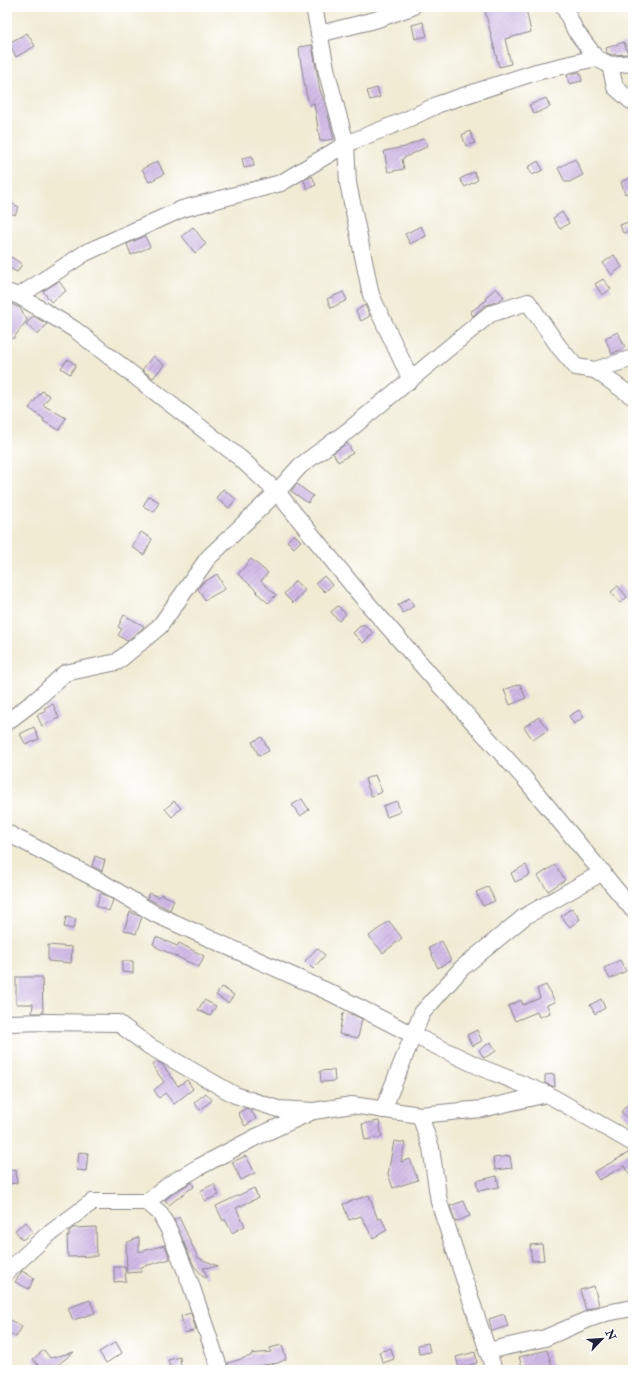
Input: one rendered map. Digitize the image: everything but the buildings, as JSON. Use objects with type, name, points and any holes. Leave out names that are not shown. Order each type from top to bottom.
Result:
[{"type":"street","points":[[314,7],[327,73],[346,144],[348,183],[371,296],[412,380]]},
{"type":"street","points":[[319,34],[375,20],[412,7]]},
{"type":"street","points":[[564,7],[575,30],[603,62],[614,86],[633,101]]},
{"type":"street","points":[[13,294],[85,253],[182,209],[281,183],[346,144],[408,119],[439,104],[536,72],[603,62],[633,63]]},
{"type":"street","points":[[13,294],[74,329],[240,458],[277,492],[362,597],[524,778],[633,910]]},
{"type":"street","points":[[7,722],[36,700],[65,673],[117,662],[160,626],[208,558],[277,492],[300,466],[349,430],[412,380],[490,314],[528,302],[559,347],[576,367],[595,370],[633,397]]},
{"type":"street","points":[[595,370],[633,358]]},
{"type":"street","points":[[7,833],[100,881],[155,914],[331,993],[412,1035],[482,1068],[547,1094],[633,1143]]},
{"type":"street","points":[[383,1110],[422,1013],[462,968],[524,917],[603,872]]},
{"type":"street","points":[[7,1022],[118,1023],[150,1046],[235,1095],[278,1109],[314,1111],[352,1105],[420,1115],[482,1109],[547,1094]]},
{"type":"street","points":[[7,1272],[45,1237],[92,1202],[147,1202],[170,1184],[199,1167],[256,1137],[314,1111]]},
{"type":"street","points":[[420,1115],[431,1148],[439,1202],[487,1351],[490,1369]]},
{"type":"street","points":[[147,1202],[160,1213],[169,1230],[190,1282],[220,1370]]},
{"type":"street","points":[[487,1351],[545,1338],[606,1313],[633,1308]]}]
